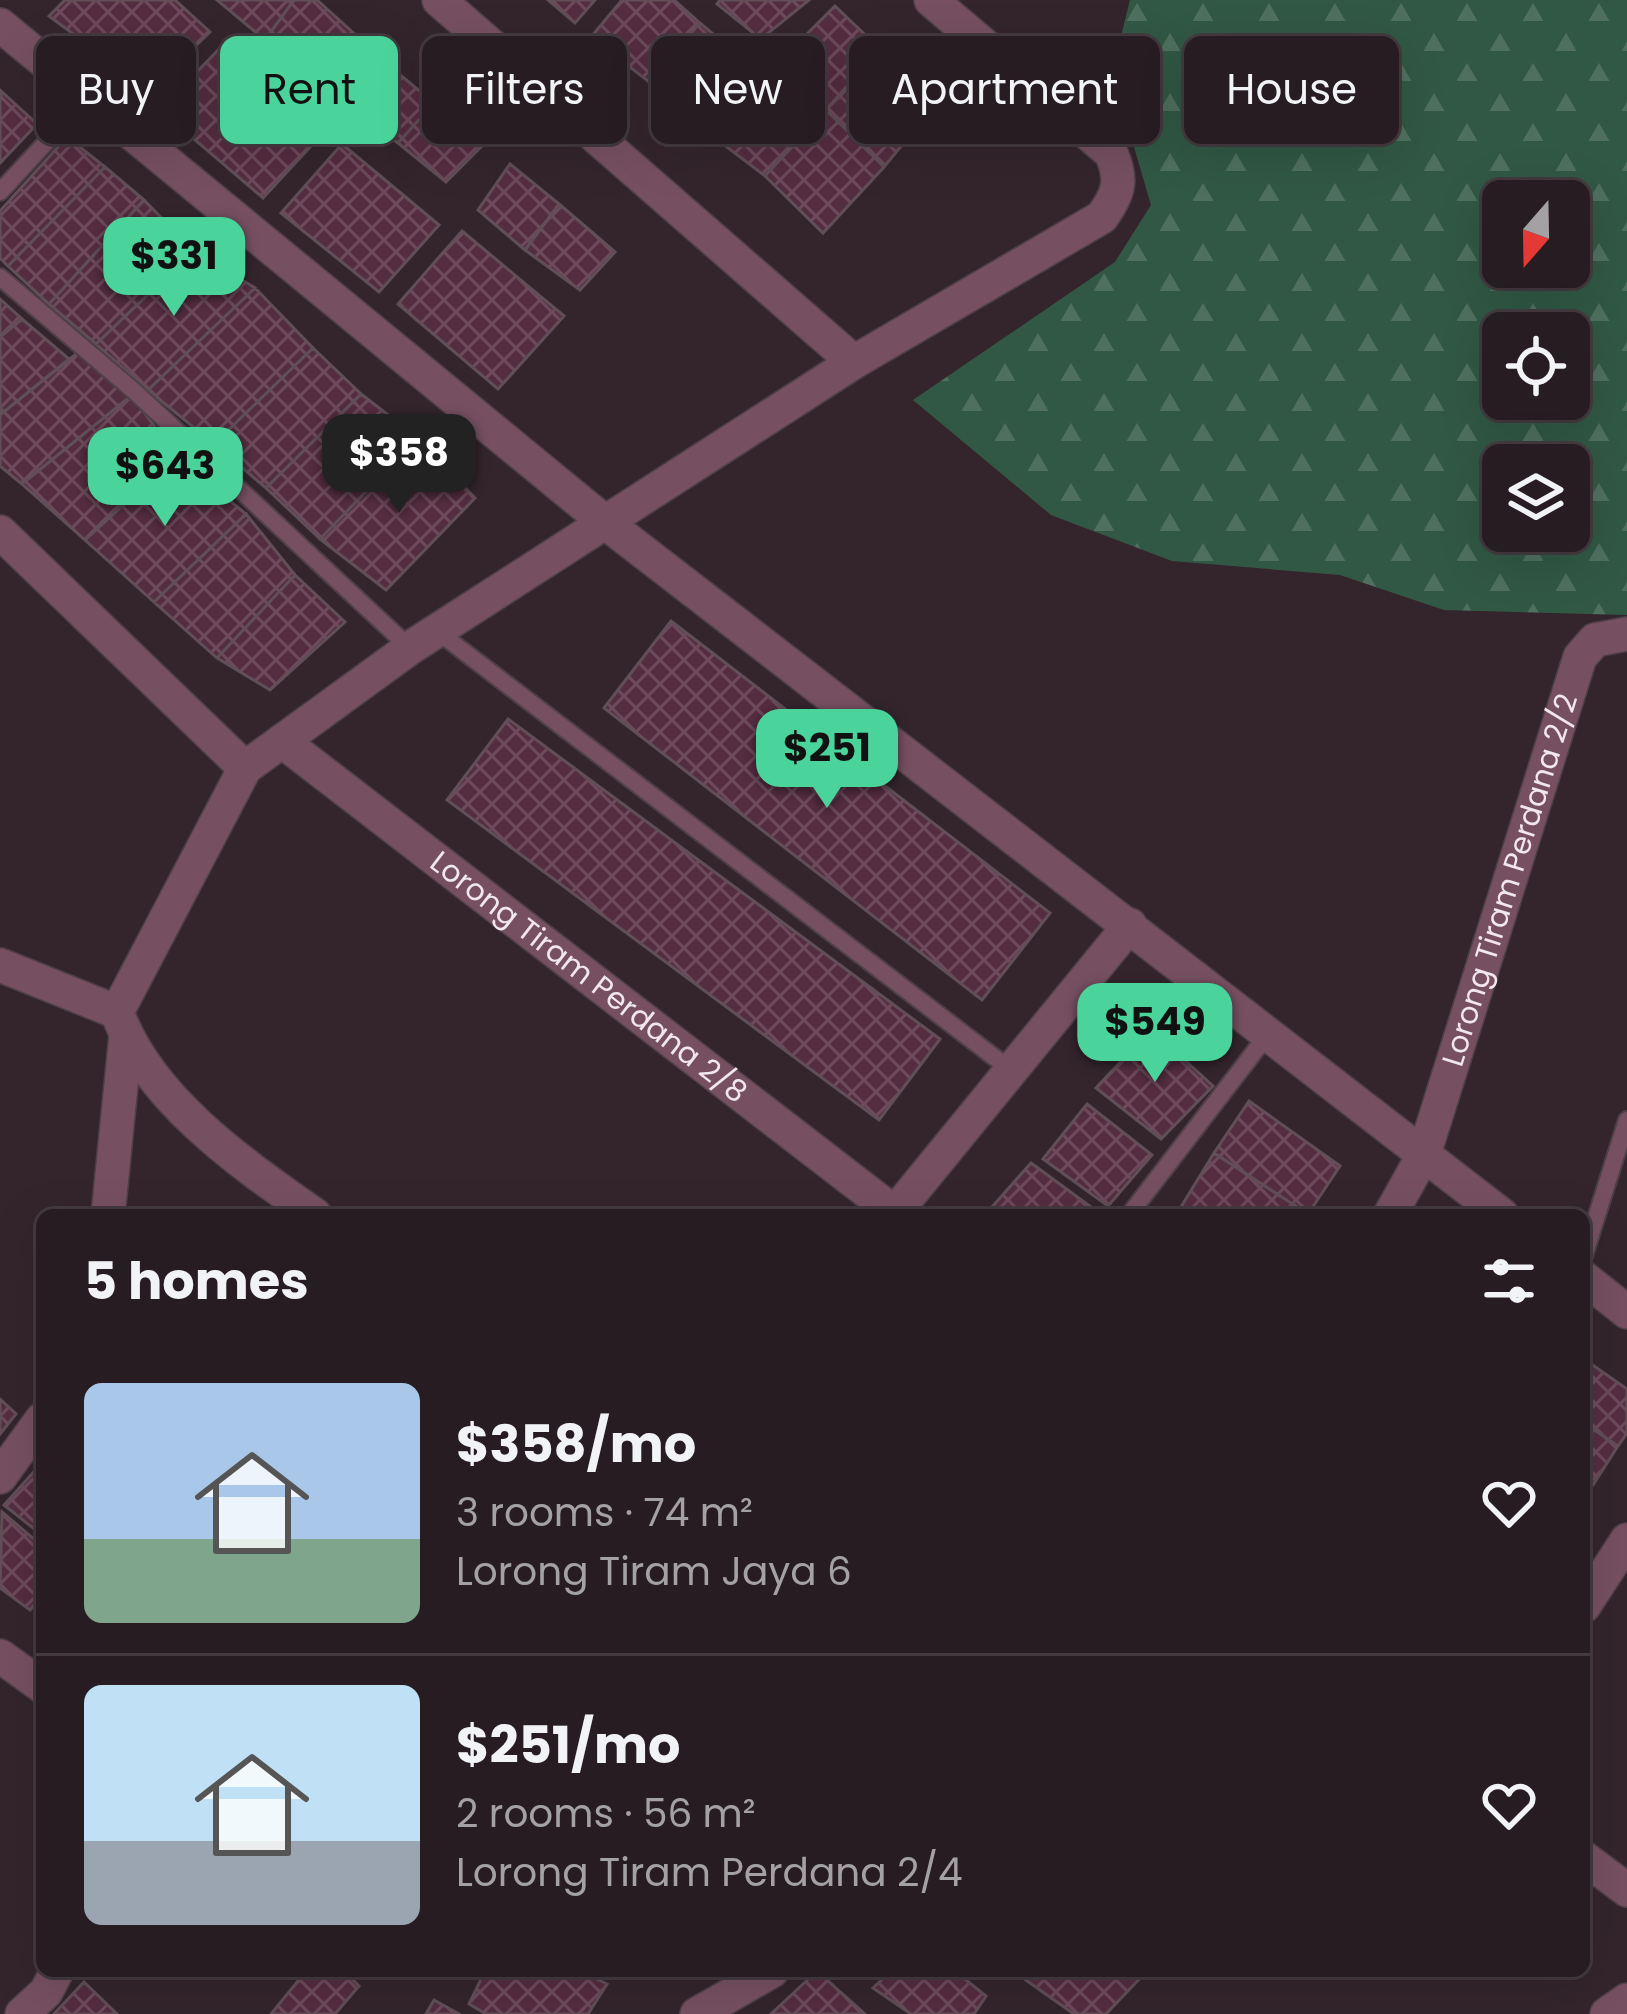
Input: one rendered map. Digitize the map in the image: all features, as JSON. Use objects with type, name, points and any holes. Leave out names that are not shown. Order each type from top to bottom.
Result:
[{"type":"street","points":[[439,0],[854,362]]},
{"type":"street","points":[[108,1209],[121,1024],[245,768],[423,640],[854,362],[1102,217],[1116,197],[1121,175],[1111,153],[931,0]]},
{"type":"street","points":[[0,26],[36,56]]},
{"type":"street","points":[[143,144],[606,523],[1494,1209]]},
{"type":"street","points":[[2,539],[245,768]]},
{"type":"street","name":"Lorong Tiram Perdana 2/2","points":[[1393,1209],[1424,1154],[1575,668],[1595,640],[1627,634]]},
{"type":"street","name":"Lorong Tiram Perdana 2/8","points":[[282,742],[888,1209]]},
{"type":"street","points":[[898,1209],[1130,925]]},
{"type":"street","points":[[5,974],[121,1024],[178,1104],[251,1170],[306,1209]]},
{"type":"street","points":[[1590,1283],[1627,1312]]},
{"type":"street","points":[[0,1477],[36,1427]]},
{"type":"street","points":[[1590,1597],[1627,1540]]},
{"type":"street","points":[[0,1656],[36,1682]]},
{"type":"street","points":[[1590,1862],[1627,1890]]},
{"type":"street","points":[[22,2014],[46,1992],[54,1977]]},
{"type":"street","points":[[697,2014],[762,1977]]},
{"type":"street","points":[[1607,2014],[1627,2000]]},
{"type":"lane","points":[[0,192],[44,144]]},
{"type":"lane","points":[[0,277],[423,640],[1012,1070]]},
{"type":"lane","points":[[1135,1209],[1268,1034]]},
{"type":"lane","points":[[1590,1237],[1627,1120]]},
{"type":"green space","points":[[1130,0],[1627,0],[1627,615],[1444,610],[1340,575],[1172,561],[1051,515],[913,400],[1115,262],[1151,205],[1133,144],[1160,144],[1160,36],[1121,36]]},
{"type":"building","points":[[65,0],[175,0],[210,32],[196,45],[196,36],[76,36],[49,16]]},
{"type":"building","points":[[217,0],[294,0],[268,36],[260,36]]},
{"type":"building","points":[[294,0],[317,0],[357,36],[268,36]]},
{"type":"building","points":[[548,0],[595,0],[575,23]]},
{"type":"building","points":[[622,0],[674,0],[700,23],[688,36],[651,36],[648,81],[627,65],[627,36],[592,36]]},
{"type":"building","points":[[720,0],[809,0],[765,36],[757,36],[717,4]]},
{"type":"building","points":[[835,6],[866,36],[849,36],[849,84],[826,110],[825,36],[805,36]]},
{"type":"building","points":[[700,23],[715,36],[688,36]]},
{"type":"building","points":[[220,48],[220,144],[313,144],[263,198],[196,141],[196,73]]},
{"type":"building","points":[[398,73],[422,93],[422,116],[398,143]]},
{"type":"building","points":[[849,84],[849,133],[826,110]]},
{"type":"building","points":[[0,90],[36,125],[0,163]]},
{"type":"building","points":[[825,111],[849,133],[849,144],[861,144],[884,167],[823,233],[765,176],[795,144],[825,144]]},
{"type":"building","points":[[422,116],[422,144],[484,144],[446,182],[398,143]]},
{"type":"building","points":[[61,144],[76,144],[105,167],[8,266],[0,258],[0,211]]},
{"type":"building","points":[[342,144],[439,225],[379,292],[281,213]]},
{"type":"building","points":[[723,144],[795,144],[765,176]]},
{"type":"building","points":[[861,144],[903,144],[884,167]]},
{"type":"building","points":[[510,164],[559,204],[525,250],[478,210]]},
{"type":"building","points":[[105,167],[144,200],[49,304],[8,266]]},
{"type":"building","points":[[144,200],[194,251],[96,344],[49,304]]},
{"type":"building","points":[[559,204],[615,252],[580,290],[525,250]]},
{"type":"building","points":[[462,231],[564,316],[498,389],[398,304]]},
{"type":"building","points":[[194,251],[255,288],[148,390],[96,344]]},
{"type":"building","points":[[255,288],[313,348],[214,444],[148,390]]},
{"type":"building","points":[[0,299],[22,319],[0,337]]},
{"type":"building","points":[[22,319],[69,359],[0,415],[0,337]]},
{"type":"building","points":[[313,348],[361,394],[266,488],[214,444]]},
{"type":"building","points":[[81,350],[132,395],[22,484],[0,466],[0,415]]},
{"type":"building","points":[[361,394],[418,438],[320,539],[266,488]]},
{"type":"building","points":[[132,395],[176,457],[85,540],[22,484]]},
{"type":"building","points":[[418,438],[475,498],[386,590],[320,539]]},
{"type":"building","points":[[176,457],[246,514],[154,602],[85,540]]},
{"type":"building","points":[[246,514],[295,575],[217,658],[154,602]]},
{"type":"building","points":[[295,575],[345,622],[270,690],[217,658]]},
{"type":"building","points":[[671,621],[1050,913],[982,1000],[604,708]]},
{"type":"building","points":[[508,719],[940,1039],[879,1120],[447,800]]},
{"type":"building","points":[[1151,1029],[1213,1086],[1161,1139],[1096,1088]]},
{"type":"building","points":[[1249,1101],[1340,1166],[1311,1209],[1300,1209],[1214,1153]]},
{"type":"building","points":[[1087,1104],[1152,1155],[1108,1206],[1043,1159]]},
{"type":"building","points":[[1214,1153],[1300,1209],[1180,1209]]},
{"type":"building","points":[[1031,1163],[1094,1209],[992,1209]]},
{"type":"building","points":[[1590,1363],[1627,1389],[1627,1433],[1618,1446],[1590,1427]]},
{"type":"building","points":[[0,1399],[16,1414],[0,1434]]},
{"type":"building","points":[[1590,1427],[1618,1446],[1590,1483]]},
{"type":"building","points":[[36,1469],[36,1530],[4,1505]]},
{"type":"building","points":[[2,1512],[36,1541],[36,1602],[30,1610],[0,1588]]},
{"type":"building","points":[[301,1977],[350,1977],[359,1986],[335,2014],[271,2014]]},
{"type":"building","points":[[482,1977],[592,1977],[607,1984],[588,2014],[486,2014],[469,2004]]},
{"type":"building","points":[[811,1977],[824,1977],[865,2014],[771,2014]]},
{"type":"building","points":[[885,1977],[962,1977],[986,1996],[974,2014],[911,2014],[873,1988]]},
{"type":"building","points":[[1022,1977],[1141,1977],[1106,2014],[1074,2014]]},
{"type":"building","points":[[84,1982],[117,2014],[54,2014]]},
{"type":"building","points":[[434,2000],[459,2014],[426,2014]]}]
